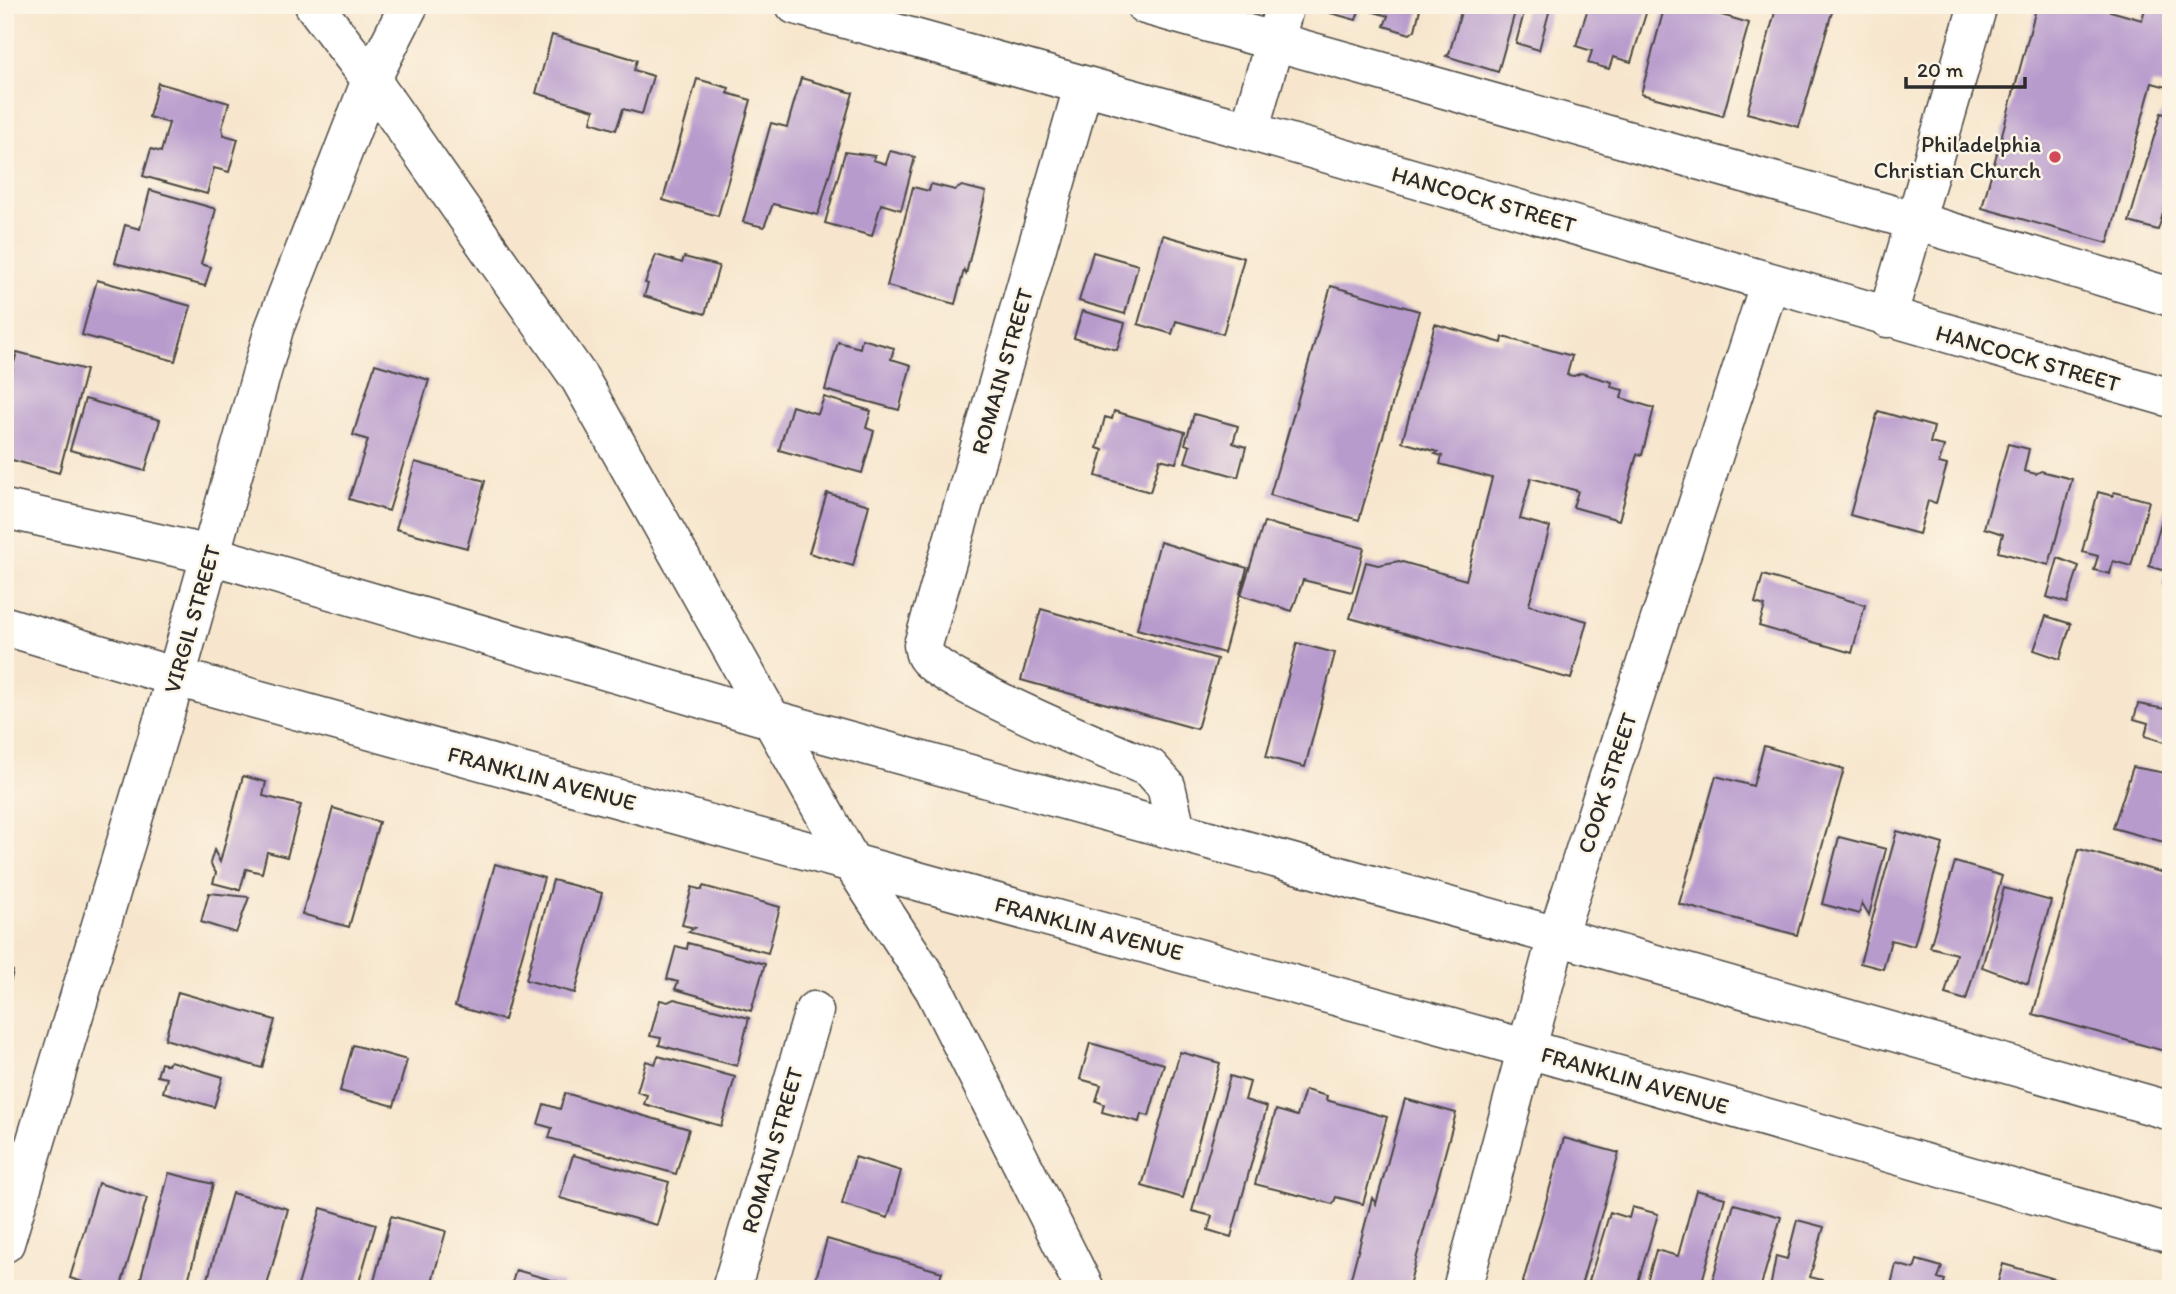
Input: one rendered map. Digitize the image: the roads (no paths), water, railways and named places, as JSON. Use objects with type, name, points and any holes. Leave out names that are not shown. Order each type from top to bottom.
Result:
[{"type":"street","points":[[314,5],[371,80],[580,379],[852,863],[934,989],[1085,1289]]},
{"type":"street","name":"VIRGIL STREET","points":[[5,1243],[176,677],[274,330],[371,80],[409,5]]},
{"type":"street","name":"HANCOCK STREET","points":[[795,5],[1249,131],[1886,318],[2171,398]]},
{"type":"street","points":[[1144,5],[1914,221],[2171,297]]},
{"type":"street","points":[[1249,131],[1285,5]]},
{"type":"street","points":[[1886,318],[1979,5]]},
{"type":"street","name":"ROMAIN STREET","points":[[1083,87],[927,632],[925,655],[943,671],[984,693],[1150,768],[1166,786],[1175,830]]},
{"type":"street","name":"COOK STREET","points":[[1462,1289],[1557,936],[1770,282]]},
{"type":"street","points":[[5,509],[211,555],[774,720],[1557,936],[2171,1111]]},
{"type":"street","name":"FRANKLIN AVENUE","points":[[5,626],[176,677],[1528,1049],[2171,1234]]},
{"type":"street","name":"ROMAIN STREET","points":[[731,1289],[814,1011]]},
{"type":"place","name":"Philadelphia Christian Church","points":[[2055,157]]}]
